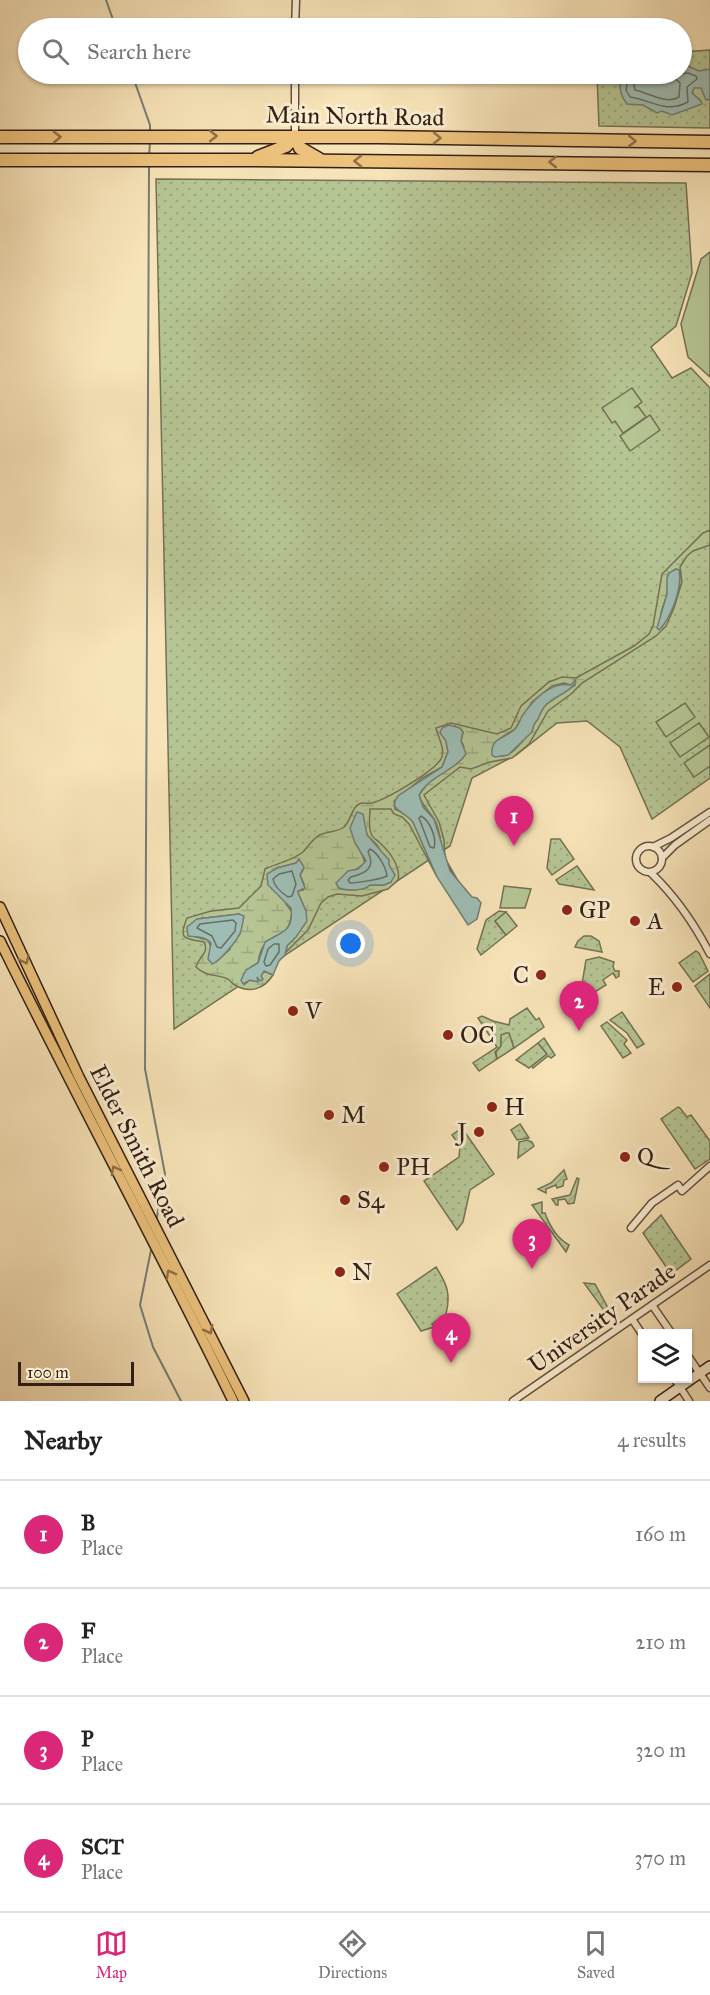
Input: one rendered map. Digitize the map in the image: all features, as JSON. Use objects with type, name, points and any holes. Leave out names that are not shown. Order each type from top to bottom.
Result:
[{"type":"highway","name":"Main North Road","points":[[0,137],[295,136],[710,142]]},
{"type":"highway","points":[[251,160],[280,149],[291,142],[295,136]]},
{"type":"highway","points":[[295,136],[300,148],[322,161]]},
{"type":"highway","name":"Main North Road","points":[[0,160],[710,165]]},
{"type":"main road","name":"Elder Smith Road","points":[[0,907],[79,1077],[244,1401]]},
{"type":"main road","name":"Elder Smith Road","points":[[0,941],[70,1083],[234,1401]]},
{"type":"street","points":[[295,18],[296,0]]},
{"type":"street","points":[[295,84],[295,136]]},
{"type":"street","points":[[710,812],[671,838],[653,847],[642,848],[636,857],[638,867],[642,871],[651,873],[667,888],[710,954]]},
{"type":"street","points":[[667,888],[660,867],[662,858],[671,848],[710,820]]},
{"type":"street","points":[[653,847],[660,852],[662,858]]},
{"type":"street","points":[[651,873],[660,867]]},
{"type":"street","points":[[631,1228],[652,1203],[678,1185],[682,1191],[710,1166]]},
{"type":"street","name":"University Parade","points":[[513,1401],[710,1265]]},
{"type":"street","points":[[652,1305],[669,1329]]},
{"type":"street","points":[[632,1319],[639,1329]]},
{"type":"street","points":[[692,1363],[710,1388]]},
{"type":"street","points":[[660,1401],[710,1366]]},
{"type":"street","points":[[677,1383],[689,1401]]},
{"type":"green space","points":[[710,50],[710,128],[599,126],[597,84],[692,84],[692,51]]},
{"type":"green space","points":[[156,179],[686,183],[692,273],[676,326],[651,347],[672,378],[691,368],[710,388],[710,778],[652,819],[620,747],[587,721],[557,723],[516,755],[472,778],[450,846],[174,1029]]},
{"type":"green space","points":[[710,252],[710,377],[688,357],[681,324],[701,259]]},
{"type":"green space","points":[[632,388],[642,402],[634,408],[638,406],[646,417],[623,433],[615,421],[612,423],[602,408]]},
{"type":"green space","points":[[650,415],[660,430],[630,451],[620,436]]},
{"type":"green space","points":[[710,530],[710,545],[693,551],[680,567],[682,582],[674,608],[666,626],[656,636],[582,683],[548,711],[529,744],[512,758],[490,762],[471,769],[460,767],[424,795],[439,822],[444,840],[445,858],[460,884],[445,860],[436,823],[419,795],[431,779],[446,769],[464,747],[461,741],[463,732],[455,726],[446,741],[448,752],[442,767],[422,778],[394,801],[395,809],[409,816],[413,822],[437,877],[409,824],[402,817],[394,814],[391,809],[370,809],[369,824],[373,838],[394,860],[398,870],[398,880],[388,889],[362,896],[337,894],[328,897],[321,903],[308,930],[286,952],[306,911],[298,893],[303,890],[304,884],[300,875],[303,870],[296,863],[277,868],[286,904],[292,912],[290,921],[285,931],[263,946],[258,963],[251,967],[245,984],[250,980],[253,981],[256,976],[261,976],[264,971],[273,975],[269,980],[256,989],[246,989],[234,985],[228,979],[208,974],[196,967],[206,949],[204,942],[185,938],[183,931],[187,918],[211,911],[239,908],[261,886],[265,869],[299,855],[319,835],[344,827],[354,808],[359,804],[372,803],[388,796],[429,771],[442,755],[436,728],[451,723],[497,734],[511,728],[521,706],[549,682],[562,677],[576,678],[634,646],[649,634],[653,626],[662,574],[703,533]],"holes":[[[679,570],[678,592],[662,627],[661,613],[667,594],[668,577],[672,572]],[[575,681],[575,685],[545,705],[532,731],[517,747],[509,754],[499,756],[502,737],[515,729],[532,702],[552,686],[564,683],[571,685]],[[362,816],[367,835],[377,845],[389,865],[391,882],[359,889],[339,888],[337,883],[365,863],[354,838]],[[239,914],[240,934],[232,941],[230,949],[216,962],[209,956],[211,947],[208,940],[192,936],[197,919]]]},
{"type":"green space","points":[[685,703],[695,717],[666,737],[656,722]]},
{"type":"green space","points":[[699,723],[709,737],[680,757],[670,743]]},
{"type":"green space","points":[[710,745],[710,766],[694,777],[684,763]]},
{"type":"green space","points":[[551,839],[560,839],[574,859],[552,875],[547,868]]},
{"type":"green space","points":[[577,866],[594,890],[559,884],[556,880]]},
{"type":"green space","points":[[504,886],[531,889],[525,908],[500,908]]},
{"type":"green space","points":[[499,911],[506,912],[495,921],[506,935],[481,955],[477,949],[486,920]]},
{"type":"green space","points":[[506,912],[517,926],[506,935],[495,921]]},
{"type":"green space","points":[[584,936],[591,936],[599,941],[602,952],[575,947]]},
{"type":"green space","points":[[696,951],[708,971],[693,982],[679,963]]},
{"type":"green space","points":[[599,957],[614,962],[613,967],[615,971],[619,971],[619,976],[616,978],[613,973],[603,980],[606,985],[590,995],[582,984],[586,960]]},
{"type":"green space","points":[[710,974],[710,1008],[695,986]]},
{"type":"green space","points":[[527,1008],[536,1020],[539,1018],[544,1027],[514,1048],[510,1038],[501,1038],[501,1046],[495,1052],[497,1059],[479,1071],[473,1063],[497,1047],[478,1018],[482,1016],[509,1025],[510,1019]]},
{"type":"green space","points":[[622,1012],[644,1044],[637,1048],[627,1033],[610,1020]]},
{"type":"green space","points":[[607,1022],[627,1040],[624,1044],[631,1053],[623,1058],[601,1026]]},
{"type":"green space","points":[[509,1033],[514,1048],[497,1059],[496,1052],[501,1046],[501,1035]]},
{"type":"green space","points":[[544,1038],[555,1055],[551,1058],[548,1056],[533,1068],[532,1066],[547,1054],[538,1043]]},
{"type":"green space","points":[[538,1043],[547,1054],[529,1068],[516,1060]]},
{"type":"green space","points":[[678,1107],[687,1117],[691,1115],[710,1141],[710,1159],[695,1169],[661,1119]]},
{"type":"green space","points":[[520,1124],[529,1138],[517,1140],[511,1130]]},
{"type":"green space","points":[[462,1128],[494,1174],[470,1190],[463,1222],[457,1230],[424,1181],[459,1157],[460,1146],[452,1135]]},
{"type":"green space","points":[[527,1140],[534,1146],[518,1158],[519,1142]]},
{"type":"green space","points":[[564,1170],[567,1179],[564,1180],[563,1186],[557,1188],[556,1185],[546,1189],[546,1193],[538,1189],[551,1183]]},
{"type":"green space","points":[[577,1178],[579,1179],[574,1203],[568,1204],[565,1199],[558,1200],[558,1205],[556,1205],[552,1199],[570,1195]]},
{"type":"green space","points":[[542,1202],[542,1213],[545,1213],[557,1235],[569,1245],[566,1252],[532,1205]]},
{"type":"green space","points":[[661,1215],[691,1259],[671,1274],[643,1233]]},
{"type":"green space","points":[[436,1267],[447,1289],[446,1314],[432,1324],[434,1327],[421,1331],[397,1294]]},
{"type":"green space","points":[[584,1283],[595,1284],[607,1306],[605,1312]]},
{"type":"water","points":[[692,68],[699,71],[710,69],[710,99],[706,100],[701,88],[694,88],[692,93],[702,104],[672,115],[662,111],[657,113],[643,105],[627,104],[620,85],[692,84]]},
{"type":"water","points":[[676,569],[679,570],[680,577],[678,593],[668,618],[659,630],[657,628],[667,594],[667,578],[669,573]]},
{"type":"water","points":[[575,680],[573,686],[545,706],[532,732],[508,755],[495,757],[492,755],[493,745],[515,729],[522,716],[537,698],[556,686],[571,685]]},
{"type":"water","points":[[449,725],[460,728],[463,732],[461,741],[466,754],[456,765],[429,783],[419,795],[423,807],[434,819],[450,871],[472,897],[477,898],[481,903],[477,919],[468,925],[437,877],[413,822],[398,810],[395,804],[399,795],[442,767],[448,752],[446,741],[440,733],[442,728]]},
{"type":"water","points":[[357,812],[363,814],[367,835],[389,860],[389,865],[395,875],[391,882],[384,885],[370,885],[360,889],[346,890],[339,888],[336,883],[348,871],[358,869],[366,861],[355,843],[350,828]]},
{"type":"water","points":[[299,859],[304,867],[300,875],[305,888],[298,893],[306,911],[307,921],[287,946],[285,955],[279,961],[273,975],[264,971],[261,976],[263,979],[260,981],[257,977],[258,982],[250,980],[243,984],[241,980],[246,970],[258,963],[265,942],[285,930],[290,922],[291,908],[268,885],[267,874],[277,868],[296,863]]},
{"type":"water","points":[[239,914],[244,916],[239,935],[224,955],[212,964],[208,959],[211,943],[203,938],[188,936],[187,927],[197,919]]},
{"type":"waterway","points":[[106,0],[112,18]]},
{"type":"waterway","points":[[136,84],[150,125],[150,133]]},
{"type":"waterway","points":[[149,157],[150,142]]},
{"type":"waterway","points":[[149,166],[145,1069],[165,1174],[156,1222]]},
{"type":"waterway","points":[[152,1245],[140,1305],[153,1347],[181,1401]]},
{"type":"place","name":"B","points":[[514,846]]},
{"type":"place","name":"GP","points":[[567,910]]},
{"type":"place","name":"A","points":[[635,921]]},
{"type":"place","name":"C","points":[[541,975]]},
{"type":"place","name":"E","points":[[677,987]]},
{"type":"place","name":"V","points":[[293,1011]]},
{"type":"place","name":"F","points":[[579,1031]]},
{"type":"place","name":"OC","points":[[448,1035]]},
{"type":"place","name":"H","points":[[492,1107]]},
{"type":"place","name":"M","points":[[329,1115]]},
{"type":"place","name":"J","points":[[479,1132]]},
{"type":"place","name":"Q","points":[[625,1157]]},
{"type":"place","name":"PH","points":[[384,1167]]},
{"type":"place","name":"S4","points":[[345,1200]]},
{"type":"place","name":"P","points":[[532,1269]]},
{"type":"place","name":"N","points":[[340,1272]]},
{"type":"place","name":"SCT","points":[[451,1363]]}]
